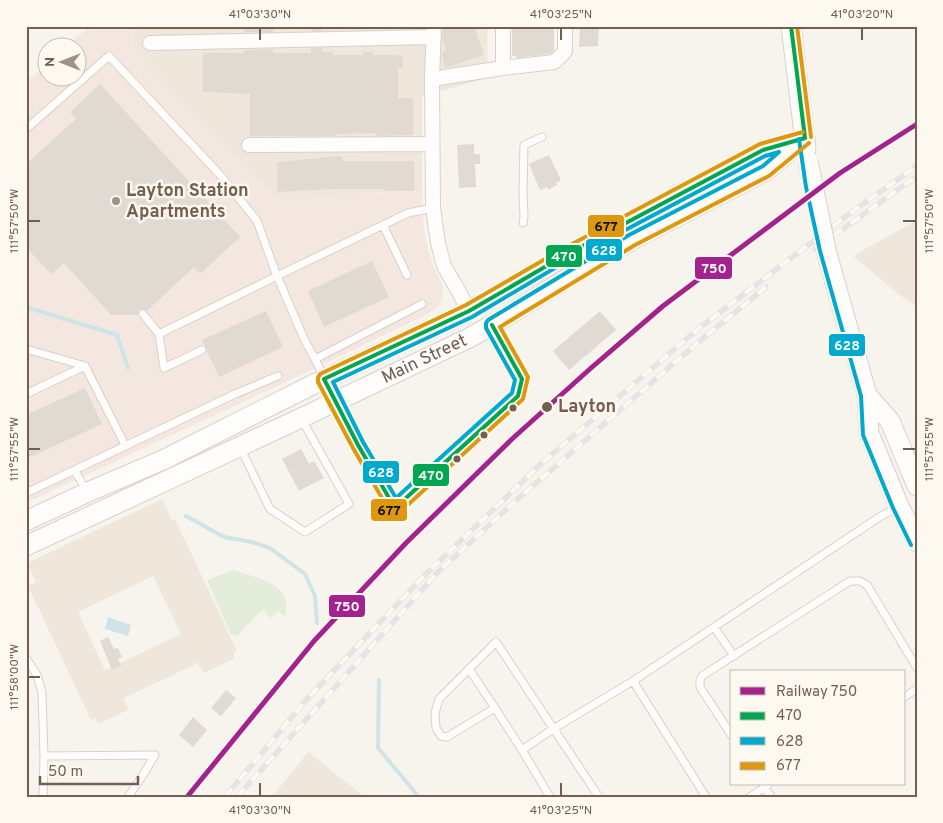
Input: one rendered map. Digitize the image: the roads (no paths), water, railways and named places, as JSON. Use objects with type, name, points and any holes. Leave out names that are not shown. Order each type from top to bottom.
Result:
[{"type":"main road","points":[[791,26],[808,161],[826,250],[867,395],[869,433],[917,542]]},
{"type":"main road","name":"Main Street","points":[[26,521],[165,459],[324,379],[469,311],[562,257],[762,150],[805,138]]},
{"type":"main road","name":"Main Street","points":[[26,546],[301,418],[492,325],[632,240],[766,170],[805,138]]},
{"type":"main road","points":[[867,395],[890,422],[917,486]]},
{"type":"street","points":[[503,68],[504,26]]},
{"type":"street","points":[[432,79],[554,62],[565,51],[565,26]]},
{"type":"street","points":[[150,43],[434,32],[432,79],[433,208],[438,243],[444,266],[469,311]]},
{"type":"street","points":[[250,145],[432,144]]},
{"type":"lane","points":[[26,129],[109,56],[222,177],[257,221],[277,276],[305,341],[358,445],[395,508],[518,396],[522,379],[492,325]]},
{"type":"lane","points":[[523,222],[524,146],[542,137]]},
{"type":"lane","points":[[159,334],[408,213],[433,208]]},
{"type":"lane","points":[[382,225],[407,275]]},
{"type":"lane","points":[[315,359],[422,304]]},
{"type":"lane","points":[[143,314],[159,334],[164,368],[202,350]]},
{"type":"lane","points":[[26,349],[85,366],[125,445]]},
{"type":"lane","points":[[26,394],[85,366]]},
{"type":"lane","points":[[26,493],[125,445],[278,376]]},
{"type":"lane","points":[[240,446],[270,509],[304,532],[349,504],[301,418]]},
{"type":"lane","points":[[74,470],[88,492]]},
{"type":"lane","points":[[522,750],[633,681],[881,516],[900,506]]},
{"type":"lane","points":[[730,733],[700,687],[702,676],[850,581],[860,581],[867,586],[917,668]]},
{"type":"lane","points":[[714,628],[734,656]]},
{"type":"lane","points":[[495,708],[447,737],[441,736],[436,728],[435,713],[439,699],[496,642],[599,797]]},
{"type":"lane","points":[[26,658],[37,675],[42,693],[43,797]]},
{"type":"lane","points":[[469,669],[550,797]]},
{"type":"lane","points":[[633,681],[706,797]]},
{"type":"lane","points":[[906,696],[917,688]]},
{"type":"lane","points":[[44,756],[155,755],[128,797]]},
{"type":"lane","points":[[750,797],[765,786]]},
{"type":"waterway","points":[[26,307],[117,335],[128,368]]},
{"type":"waterway","points":[[186,516],[224,537],[252,542],[270,548],[305,574],[315,596],[317,623]]},
{"type":"waterway","points":[[379,680],[378,748],[419,797]]},
{"type":"railway","points":[[225,797],[307,699],[427,573],[542,463],[698,329],[853,211],[917,166]]},
{"type":"railway","points":[[815,249],[917,176]]},
{"type":"railway","points":[[237,797],[438,572],[520,497],[695,345],[766,287]]},
{"type":"rail line","name":"750","points":[[187,797],[314,641],[406,543],[512,439],[663,306],[840,173],[917,124]]},
{"type":"place","name":"Layton Station Apartments","points":[[116,201]]},
{"type":"place","name":"Layton","points":[[547,407]]}]
